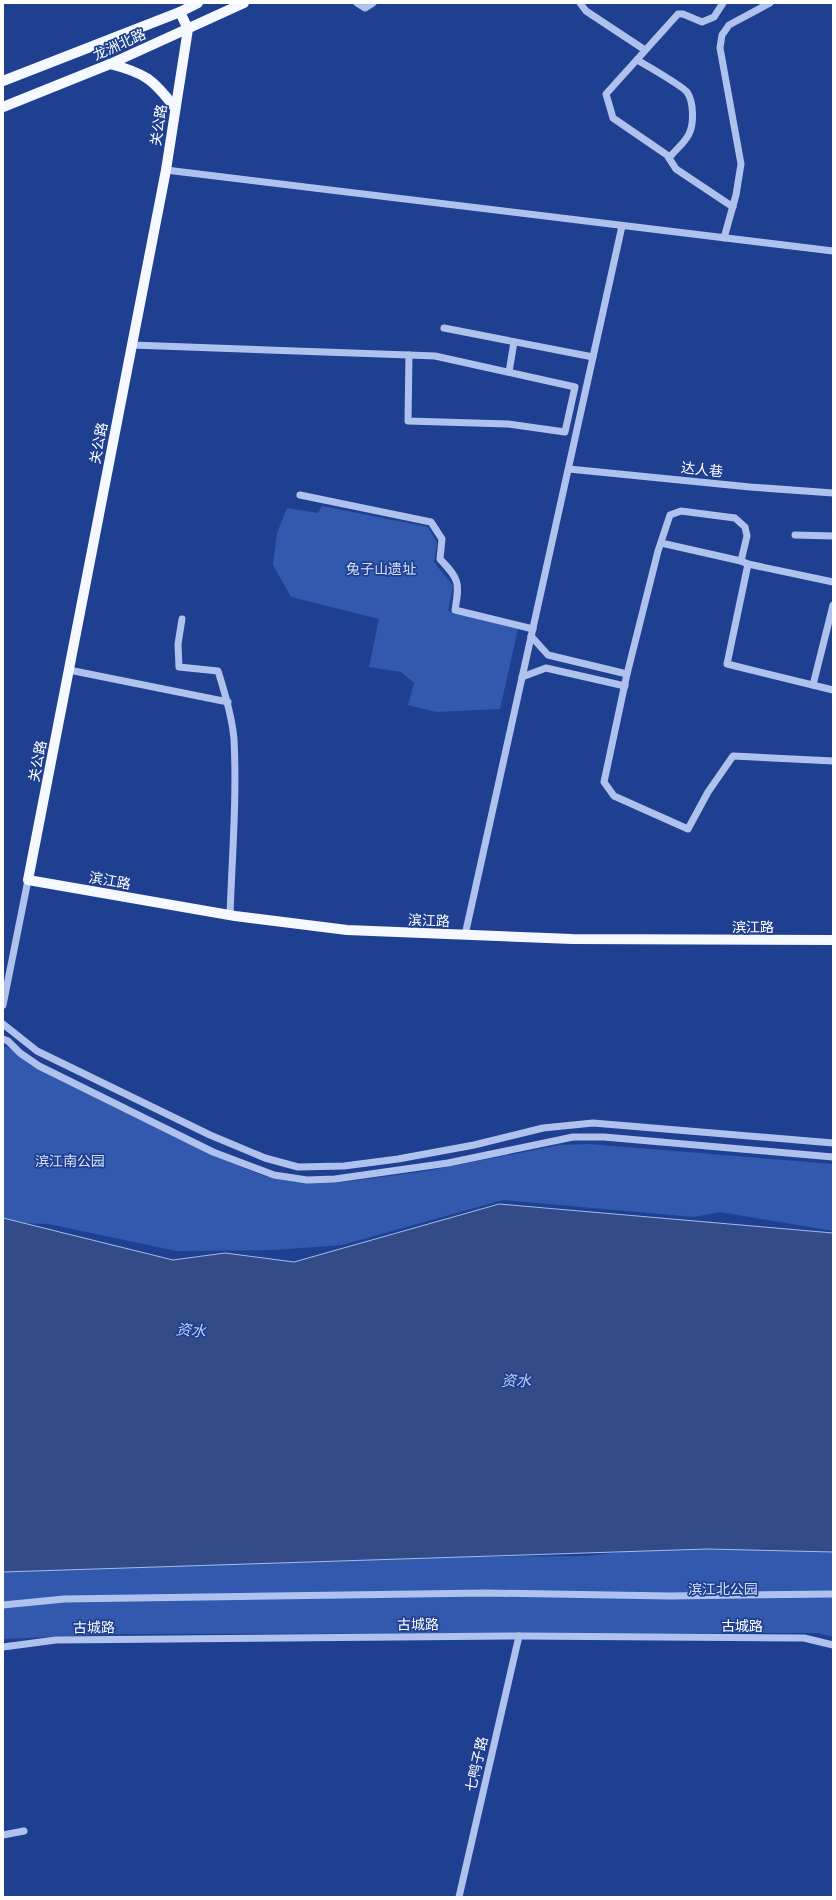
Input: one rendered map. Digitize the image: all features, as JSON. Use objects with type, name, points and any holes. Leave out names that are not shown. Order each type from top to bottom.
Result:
[{"type":"main road","name":"龙洲北路","points":[[3,81],[180,12],[198,3]]},
{"type":"main road","name":"龙洲北路","points":[[3,107],[110,64],[244,3]]},
{"type":"main road","points":[[180,12],[188,29]]},
{"type":"main road","name":"关公路","points":[[28,880],[166,170],[188,29]]},
{"type":"main road","points":[[110,64],[136,71],[159,86],[175,108]]},
{"type":"main road","name":"滨江路","points":[[28,880],[230,915],[347,930],[572,939],[833,940]]},
{"type":"street","points":[[357,3],[365,8],[373,3]]},
{"type":"street","points":[[580,3],[586,11],[646,50]]},
{"type":"street","points":[[723,3],[714,17],[702,22],[683,14],[678,14],[606,94],[613,118],[667,154],[676,169],[733,207]]},
{"type":"street","points":[[724,238],[733,207],[741,164],[720,48],[722,35],[730,25],[770,3]]},
{"type":"street","points":[[637,60],[687,92],[694,122],[682,145],[669,158]]},
{"type":"street","points":[[166,170],[833,251]]},
{"type":"street","points":[[465,935],[622,226]]},
{"type":"street","points":[[444,328],[593,357]]},
{"type":"street","points":[[509,372],[514,342]]},
{"type":"street","points":[[132,346],[409,355],[435,356],[575,387],[565,432],[508,424],[408,421],[409,355]]},
{"type":"street","name":"达人巷","points":[[569,469],[750,487],[833,493]]},
{"type":"street","points":[[300,495],[431,522],[442,539],[440,559],[456,576],[458,590],[455,610],[532,633],[548,655],[627,674]]},
{"type":"street","points":[[833,690],[727,664],[745,562],[745,527],[735,518],[682,511],[670,515],[661,543],[627,674],[604,782],[614,796],[688,829],[708,792],[733,756],[833,761]]},
{"type":"street","points":[[795,535],[833,536]]},
{"type":"street","points":[[661,543],[833,582]]},
{"type":"street","points":[[814,685],[833,605]]},
{"type":"street","points":[[182,619],[178,644],[179,667],[218,671],[228,702],[234,738],[230,915]]},
{"type":"street","points":[[522,677],[546,668],[625,686]]},
{"type":"street","points":[[69,670],[228,702]]},
{"type":"street","points":[[3,1005],[28,880]]},
{"type":"street","points":[[3,1024],[37,1051],[210,1136],[265,1158],[298,1167],[344,1166],[398,1159],[474,1145],[543,1128],[593,1123],[833,1143]]},
{"type":"street","points":[[3,1039],[8,1041],[20,1053],[39,1066],[213,1152],[274,1175],[307,1180],[335,1179],[448,1163],[573,1137],[604,1137],[833,1157]]},
{"type":"street","points":[[3,1605],[64,1599],[486,1593],[670,1596],[833,1594]]},
{"type":"street","name":"古城路","points":[[3,1647],[56,1640],[519,1636],[804,1638],[833,1644]]},
{"type":"street","name":"七鸭子路","points":[[459,1897],[519,1636]]},
{"type":"street","points":[[3,1835],[24,1831]]},
{"type":"green space","name":"兔子山遗址","points":[[322,506],[428,527],[437,543],[434,562],[453,586],[448,611],[518,629],[500,709],[436,712],[408,705],[414,683],[401,672],[369,667],[379,619],[291,597],[273,565],[277,533],[287,508],[318,513]]},
{"type":"green space","name":"滨江南公园","points":[[3,1046],[9,1048],[51,1076],[199,1149],[264,1176],[296,1182],[337,1183],[427,1171],[560,1145],[589,1144],[833,1164],[833,1231],[720,1212],[694,1217],[503,1200],[342,1245],[275,1250],[176,1251],[49,1224],[12,1223],[3,1218]]},
{"type":"green space","name":"滨江北公园","points":[[721,1542],[833,1546],[833,1637],[818,1633],[119,1634],[3,1639],[3,1570],[234,1558],[584,1556]]},
{"type":"water","name":"资水","points":[[499,1204],[833,1233],[833,1552],[707,1549],[3,1572],[3,1218],[173,1260],[225,1253],[294,1262]]}]
